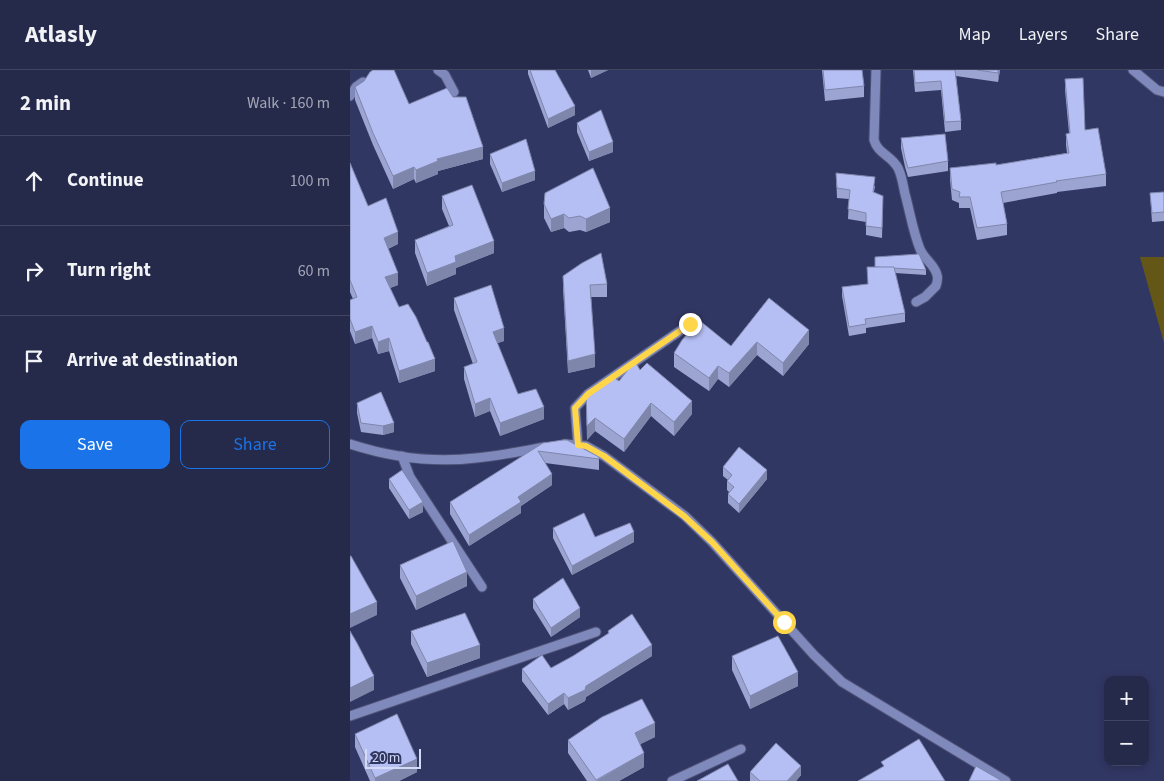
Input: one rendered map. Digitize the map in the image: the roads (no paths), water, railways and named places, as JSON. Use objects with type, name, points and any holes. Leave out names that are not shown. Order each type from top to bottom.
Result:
[{"type":"street","points":[[438,70],[445,75],[454,92]]},
{"type":"street","points":[[876,70],[874,140],[880,151],[896,163],[921,252],[932,264],[938,276],[936,286],[925,297],[916,302]]},
{"type":"street","points":[[1134,70],[1157,90],[1164,92]]},
{"type":"street","points":[[350,96],[356,87],[371,76]]},
{"type":"street","points":[[578,445],[575,408],[581,401],[588,394],[690,324]]},
{"type":"street","points":[[350,444],[368,450],[437,460],[476,458],[567,444],[586,446],[604,456],[684,516],[712,542],[814,655],[842,682],[1006,781]]},
{"type":"street","points":[[402,456],[410,477],[482,587]]},
{"type":"street","points":[[350,716],[596,632]]},
{"type":"street","points":[[672,781],[741,749]]}]
